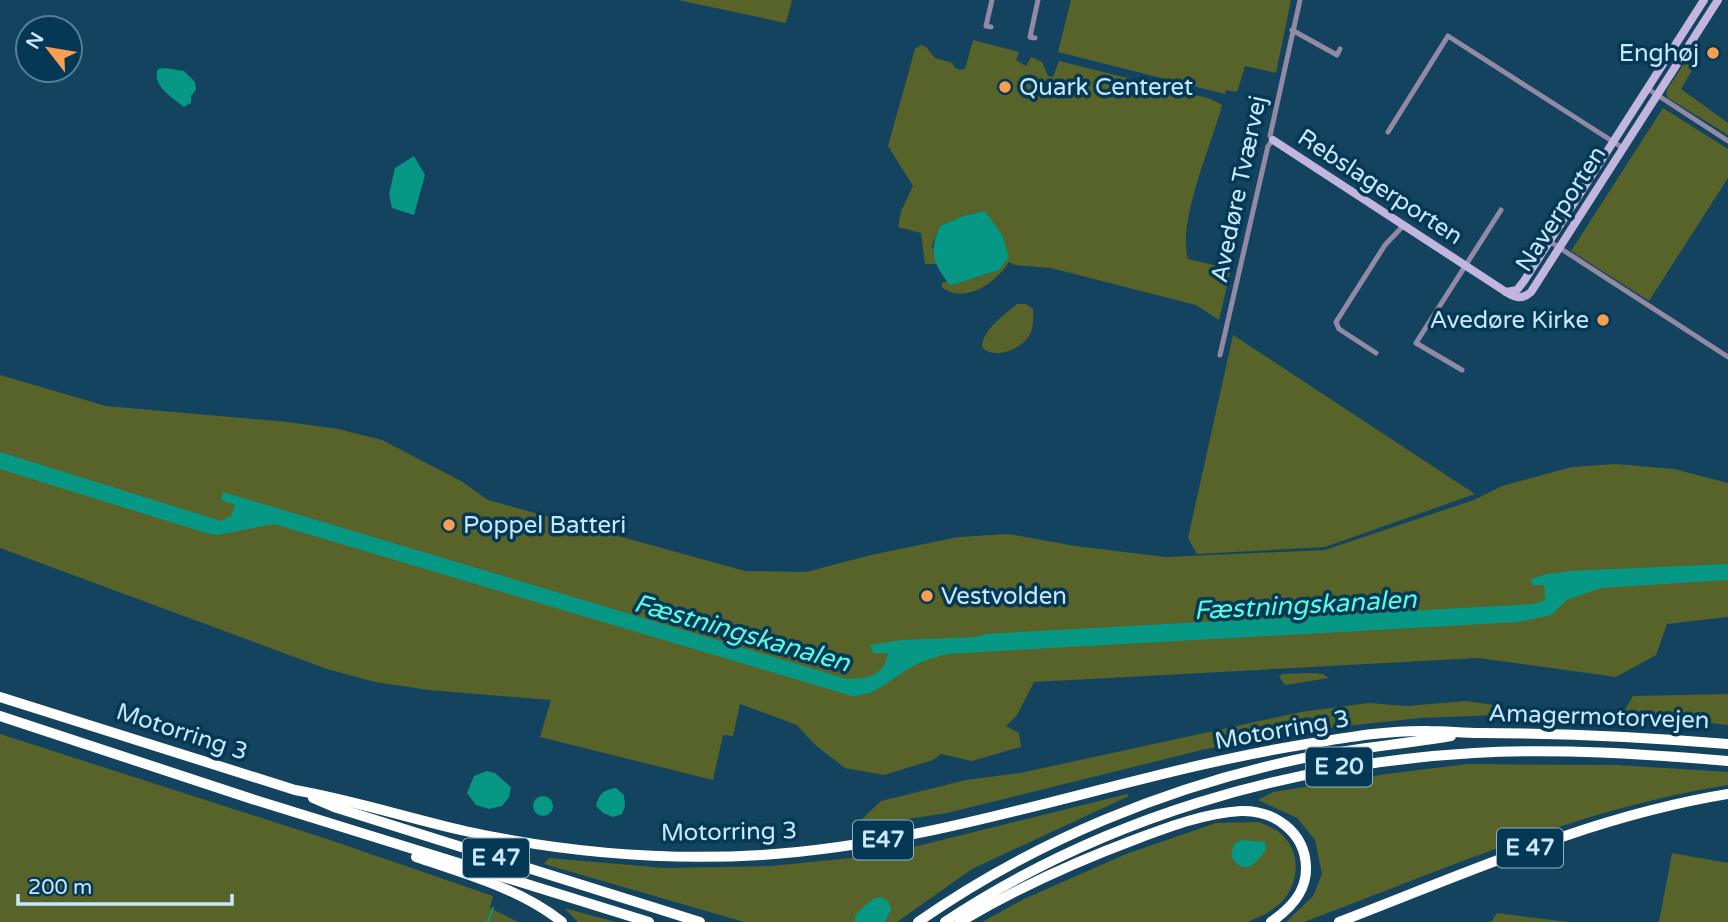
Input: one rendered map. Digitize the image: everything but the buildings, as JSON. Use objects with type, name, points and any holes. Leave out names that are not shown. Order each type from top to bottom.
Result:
[{"type":"highway","name":"Motorring 3","points":[[0,697],[295,790],[336,797],[436,824],[560,848],[670,856],[761,855],[810,851],[930,832],[1220,762],[1310,744],[1427,730],[1468,733]]},
{"type":"highway","name":"Motorring 3","points":[[0,716],[252,799],[649,922]]},
{"type":"highway","points":[[0,723],[74,740]]},
{"type":"highway","name":"Amagermotorvejen","points":[[1468,733],[1635,736],[1728,744]]},
{"type":"highway","name":"E 20","points":[[918,922],[967,890],[1068,836],[1187,790],[1309,757],[1468,733]]},
{"type":"highway","name":"E 20","points":[[945,922],[1031,872],[1128,827],[1249,787],[1329,769],[1423,756],[1516,751],[1605,753],[1728,761]]},
{"type":"highway","name":"E 47","points":[[295,790],[334,807],[700,922]]},
{"type":"highway","name":"E 47","points":[[1339,922],[1596,825],[1647,810],[1728,794]]},
{"type":"highway","name":"E 47","points":[[252,799],[278,811],[499,887],[536,903],[562,922]]},
{"type":"highway","points":[[960,922],[1031,884],[1106,850],[1192,820],[1243,811],[1270,815],[1284,823],[1296,835],[1306,860],[1306,873],[1298,896],[1290,907],[1270,922]]},
{"type":"street","points":[[991,27],[986,26],[992,0]]},
{"type":"street","points":[[1035,38],[1030,37],[1038,0]]},
{"type":"street","name":"Avedøre Tværvej","points":[[1220,355],[1268,150],[1273,140],[1270,136],[1300,0]]},
{"type":"street","name":"Naverporten","points":[[1506,292],[1519,288],[1704,0]]},
{"type":"street","name":"Naverporten","points":[[1506,292],[1516,297],[1528,294],[1718,0]]},
{"type":"street","points":[[1292,30],[1337,55],[1340,49]]},
{"type":"street","points":[[1388,132],[1448,36],[1623,148]]},
{"type":"street","points":[[1647,89],[1728,141]]},
{"type":"street","name":"Rebslagerporten","points":[[1273,140],[1506,292]]},
{"type":"street","name":"Rebslagerporten","points":[[1462,370],[1416,343],[1501,210]]},
{"type":"street","points":[[1376,353],[1339,329],[1336,322],[1385,245],[1404,225]]},
{"type":"street","points":[[1549,242],[1728,357]]},
{"type":"shaded area","points":[[678,0],[792,0],[786,23]]},
{"type":"shaded area","points":[[1071,0],[1291,0],[1276,73],[1245,66],[1237,92],[1226,90],[1225,94],[1058,52]]},
{"type":"shaded area","points":[[973,40],[1019,52],[1016,60],[1026,66],[1031,57],[1042,62],[1048,76],[1053,77],[1059,61],[1211,99],[1222,105],[1191,204],[1186,243],[1188,259],[1231,269],[1219,320],[1196,305],[1051,268],[1014,265],[1009,262],[988,284],[969,293],[951,292],[942,287],[942,283],[947,281],[950,285],[998,271],[985,211],[963,216],[940,226],[932,246],[937,264],[925,264],[921,233],[898,227],[901,211],[913,186],[888,146],[915,49],[921,45],[926,47],[935,58],[953,63],[954,67],[960,70],[965,69]]},
{"type":"shaded area","points":[[1687,59],[1695,65],[1681,89],[1728,123],[1728,135],[1668,98],[1668,88]]},
{"type":"shaded area","points":[[158,69],[184,71],[195,82],[196,90],[191,96],[191,103],[184,107],[160,86]]},
{"type":"shaded area","points":[[1663,108],[1728,149],[1728,178],[1649,301],[1571,251]]},
{"type":"shaded area","points":[[414,156],[425,175],[414,215],[392,208],[389,194],[395,168]]},
{"type":"shaded area","points":[[985,211],[1002,235],[1009,257],[998,271],[950,285],[939,270],[934,257],[934,243],[940,226],[963,216]]},
{"type":"shaded area","points":[[1017,304],[1026,304],[1033,309],[1031,332],[1027,338],[1016,348],[1001,353],[994,353],[982,347],[986,334]]},
{"type":"shaded area","points":[[1233,335],[1475,494],[1325,547],[1197,554],[1188,538]]},
{"type":"shaded area","name":"Vestvolden","points":[[0,375],[106,406],[288,422],[338,429],[382,440],[461,481],[488,500],[745,571],[806,572],[958,537],[1009,534],[1075,546],[1166,557],[1325,550],[1474,500],[1502,486],[1572,467],[1616,464],[1674,469],[1728,483],[1728,617],[1667,624],[1656,655],[1616,677],[1478,658],[1034,682],[1017,715],[1006,726],[1019,733],[1021,747],[972,761],[941,754],[933,760],[884,775],[845,768],[814,744],[797,725],[740,704],[733,736],[723,735],[713,780],[540,737],[551,700],[429,690],[375,682],[327,669],[0,548]]},
{"type":"shaded area","points":[[0,452],[221,521],[231,516],[235,505],[221,500],[223,492],[847,679],[874,675],[883,667],[888,653],[873,653],[870,645],[902,640],[1534,604],[1545,600],[1544,585],[1532,585],[1531,579],[1570,571],[1728,564],[1728,580],[1601,588],[1567,600],[1551,615],[1519,622],[946,654],[914,666],[876,690],[852,696],[274,524],[217,535],[206,533],[0,469]]},
{"type":"shaded area","points":[[1282,674],[1323,674],[1329,678],[1285,685],[1279,676]]},
{"type":"shaded area","points":[[1728,694],[1728,725],[1623,713],[1633,696]]},
{"type":"shaded area","points":[[1466,701],[1501,706],[1499,715],[1420,718],[1300,731],[1202,750],[947,813],[863,826],[860,821],[881,801],[966,780],[1020,773],[1301,712],[1368,703],[1407,706]]},
{"type":"shaded area","points":[[0,734],[327,839],[493,896],[490,908],[518,922],[0,922]]},
{"type":"shaded area","points":[[1467,764],[1618,765],[1728,772],[1728,785],[1673,795],[1566,825],[1460,862],[1304,922],[1286,922],[1313,896],[1322,874],[1315,840],[1297,818],[1258,800],[1273,792]]},
{"type":"shaded area","points":[[487,771],[495,773],[511,787],[509,797],[502,806],[489,809],[476,805],[467,793],[474,776]]},
{"type":"shaded area","points":[[616,788],[624,795],[625,806],[622,814],[613,817],[596,806],[602,793]]},
{"type":"shaded area","points":[[1127,794],[1129,796],[972,869],[897,922],[885,922],[891,910],[855,916],[855,922],[744,922],[544,864],[549,858],[665,868],[771,866],[881,855]]},
{"type":"shaded area","points":[[543,796],[550,799],[553,806],[550,813],[543,816],[536,813],[533,806],[536,799]]},
{"type":"shaded area","points":[[1259,822],[1277,831],[1287,841],[1293,851],[1296,872],[1289,893],[1282,902],[1248,922],[982,922],[1024,899],[1126,854],[1216,823]]},
{"type":"shaded area","points":[[1241,840],[1265,842],[1266,850],[1250,866],[1241,866],[1231,856],[1234,844]]},
{"type":"shaded area","points":[[1672,853],[1728,863],[1728,922],[1659,922]]},
{"type":"shaded area","points":[[881,897],[889,902],[891,910],[885,922],[855,922],[855,916],[864,907],[873,899]]},
{"type":"shaded area","points":[[564,908],[616,922],[578,922]]},
{"type":"shaded area","points":[[1497,913],[1569,922],[1491,922]]},
{"type":"waterway","points":[[488,922],[493,908]]},
{"type":"place","name":"Enghøj","points":[[1713,53]]},
{"type":"place","name":"Quark Centeret","points":[[1005,87]]},
{"type":"place","name":"Avedøre Kirke","points":[[1603,320]]},
{"type":"place","name":"Poppel Batteri","points":[[449,525]]},
{"type":"place","name":"Vestvolden","points":[[927,596]]},
{"type":"water label","name":"Fæstningskanalen","points":[[1305,605]]},
{"type":"water label","name":"Fæstningskanalen","points":[[742,633]]}]
